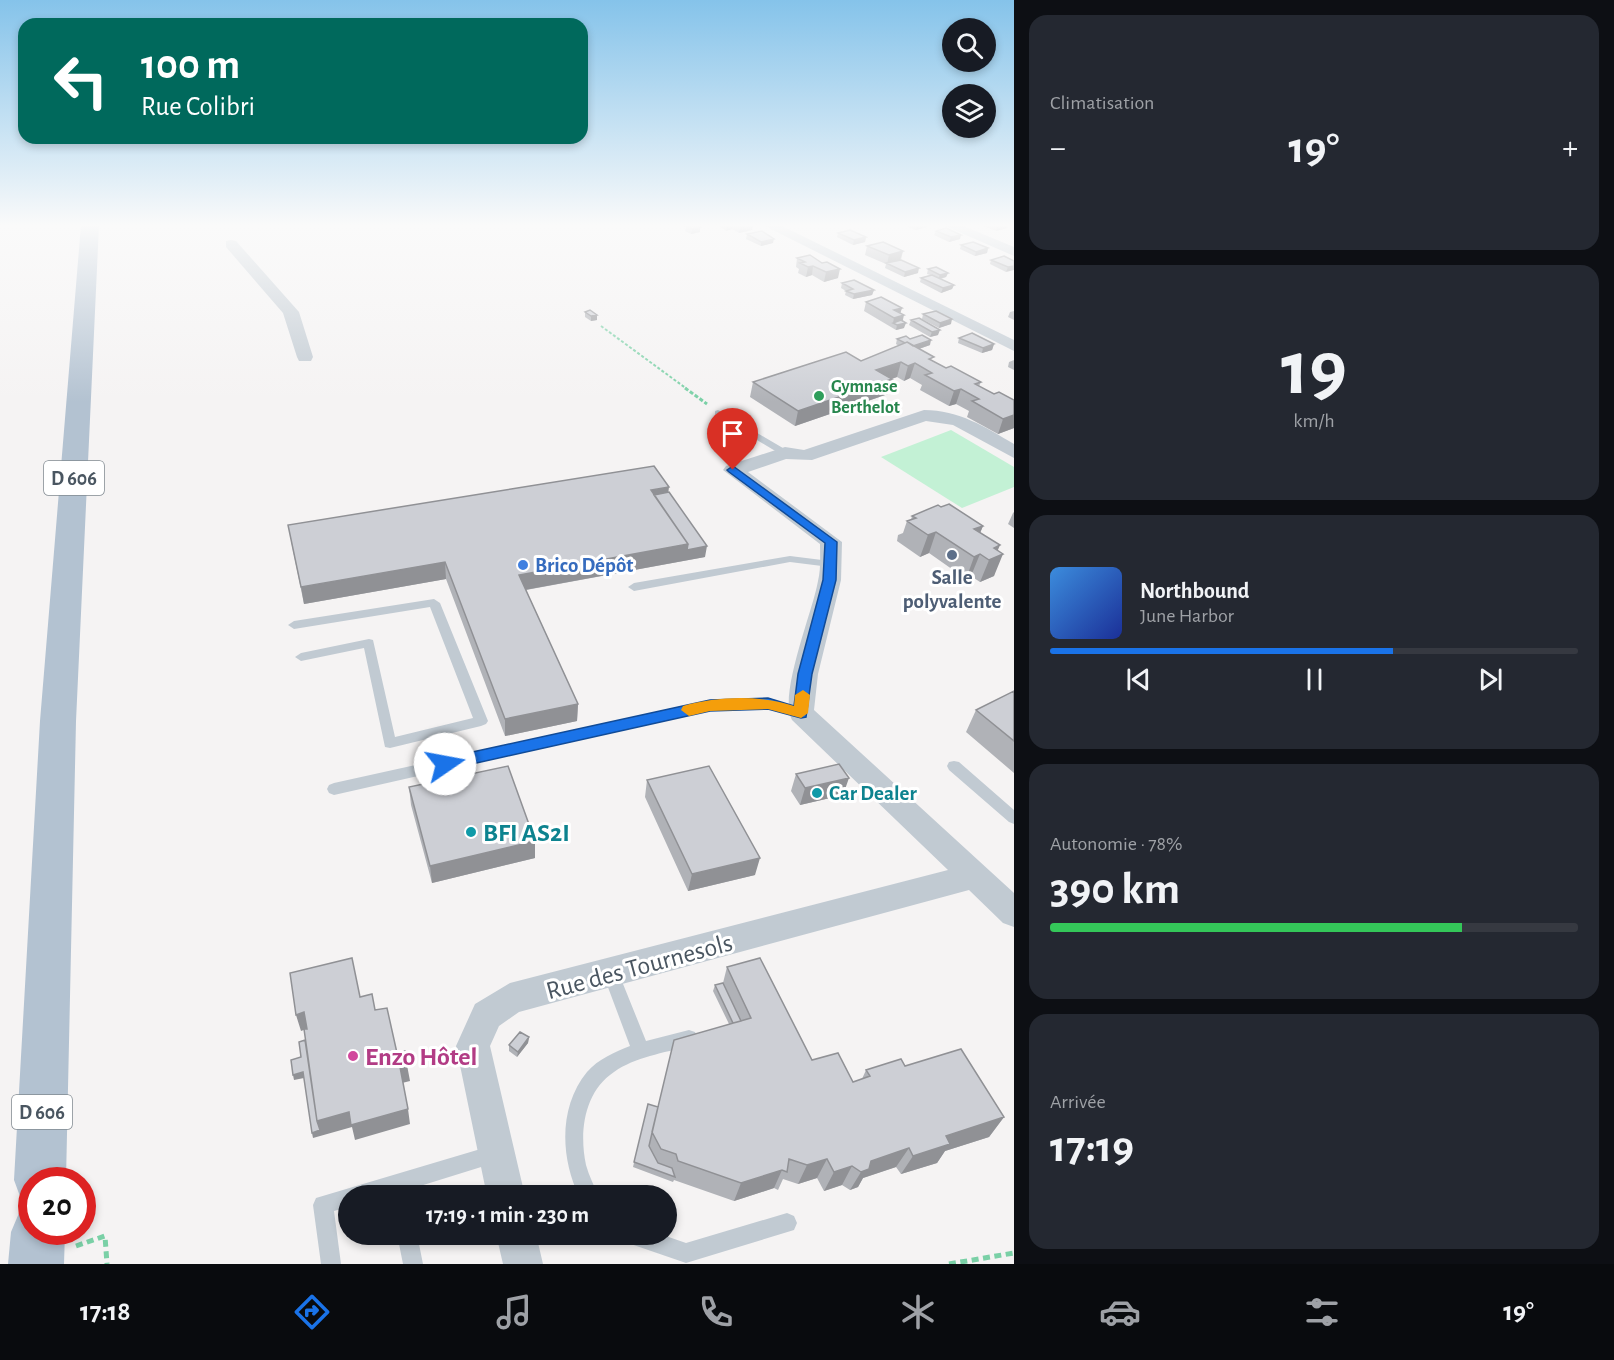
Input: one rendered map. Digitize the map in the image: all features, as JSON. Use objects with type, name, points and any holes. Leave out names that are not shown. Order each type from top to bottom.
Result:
[{"type":"main road","name":"D 606","points":[[41,1167],[58,721],[86,284]]},
{"type":"main road","points":[[36,1264],[37,1245]]},
{"type":"street","points":[[266,284],[291,312],[305,357]]},
{"type":"street","points":[[889,284],[1014,346]]},
{"type":"street","points":[[1014,453],[960,421],[937,414],[924,415],[805,456],[785,453],[733,470],[831,542],[830,580],[805,674],[801,713],[1014,913]]},
{"type":"street","name":"Rue des Tournesols","points":[[503,1185],[473,1046],[487,1015],[510,999],[975,876]]},
{"type":"lane","points":[[718,412],[785,453]]},
{"type":"lane","points":[[634,587],[790,559],[830,564]]},
{"type":"lane","points":[[294,625],[434,603],[481,721],[390,743],[369,643],[301,657]]},
{"type":"lane","points":[[334,789],[710,705],[768,703],[801,713]]},
{"type":"lane","points":[[954,766],[1014,818]]},
{"type":"lane","points":[[611,974],[641,1051]]},
{"type":"lane","points":[[580,1185],[574,1156],[576,1116],[589,1083],[606,1066],[641,1051],[707,1033]]},
{"type":"lane","points":[[410,1185],[495,1154]]},
{"type":"lane","points":[[331,1264],[323,1205],[338,1200]]},
{"type":"lane","points":[[662,1245],[686,1253],[787,1223]]},
{"type":"lane","points":[[409,1245],[413,1264]]},
{"type":"path","points":[[601,326],[718,412]]},
{"type":"path","points":[[949,1264],[1014,1253]]},
{"type":"green space","points":[[951,430],[1014,467],[1014,487],[962,508],[881,457]]},
{"type":"building","points":[[844,284],[862,284],[874,290],[854,294],[846,291],[853,289]]},
{"type":"building","points":[[934,284],[954,285],[943,288]]},
{"type":"building","points":[[881,297],[902,308],[894,310],[904,315],[894,318],[866,302]]},
{"type":"building","points":[[590,310],[597,315],[591,316],[585,312]]},
{"type":"building","points":[[936,311],[952,319],[940,323],[923,314]]},
{"type":"building","points":[[919,318],[940,330],[932,332],[911,320]]},
{"type":"building","points":[[901,320],[906,323],[897,325],[893,323]]},
{"type":"building","points":[[972,333],[994,344],[983,348],[959,338]]},
{"type":"building","points":[[922,335],[931,340],[913,346],[897,339],[906,336],[910,339]]},
{"type":"building","points":[[907,342],[934,357],[929,359],[946,368],[951,366],[981,382],[975,384],[994,394],[999,392],[1014,400],[1014,415],[1003,419],[972,401],[979,399],[961,389],[954,391],[925,375],[932,373],[915,363],[908,366],[901,362],[876,370],[892,379],[798,411],[753,382],[846,352],[861,361]]},
{"type":"building","points":[[654,466],[669,487],[651,490],[688,544],[519,575],[578,704],[505,719],[445,562],[301,587],[288,525]]},
{"type":"building","points":[[669,492],[707,546],[687,550],[688,544],[654,495]]},
{"type":"building","points":[[949,504],[983,526],[974,529],[1000,545],[994,548],[1003,554],[989,560],[980,554],[974,557],[936,532],[928,535],[907,521],[916,518],[912,516],[938,505],[941,507]]},
{"type":"building","points":[[1014,691],[1014,741],[976,710]]},
{"type":"building","points":[[839,764],[849,778],[805,788],[796,774]]},
{"type":"building","name":"BFI AS2I","points":[[508,766],[535,841],[430,866],[409,787]]},
{"type":"building","points":[[709,766],[760,858],[692,874],[647,780]]},
{"type":"building","name":"Enzo Hôtel","points":[[352,958],[360,997],[372,994],[375,1010],[387,1008],[397,1053],[405,1051],[407,1065],[400,1067],[408,1109],[351,1125],[349,1112],[317,1121],[304,1029],[307,1029],[304,1012],[296,1015],[290,973]]},
{"type":"building","points":[[760,958],[812,1060],[838,1053],[853,1082],[870,1076],[866,1070],[901,1059],[905,1066],[961,1049],[1004,1117],[946,1136],[950,1144],[913,1156],[909,1148],[871,1161],[869,1169],[861,1172],[852,1166],[834,1172],[827,1159],[807,1165],[789,1159],[787,1172],[782,1170],[741,1183],[678,1161],[676,1154],[661,1149],[652,1132],[674,1040],[751,1018],[727,967]]},
{"type":"building","points":[[723,983],[741,1021],[733,1023],[715,985]]},
{"type":"building","points":[[520,1032],[529,1037],[518,1052],[509,1045]]},
{"type":"building","points":[[305,1040],[320,1130],[312,1133],[303,1072],[293,1075],[291,1060],[301,1057],[299,1042]]},
{"type":"building","points":[[648,1104],[658,1107],[649,1146],[658,1163],[672,1168],[675,1177],[634,1162]]},
{"type":"slow traffic","points":[[689,710],[710,705],[768,703],[801,713],[803,695]]},
{"type":"place","name":"Gymnase Berthelot","points":[[819,396]]},
{"type":"place","name":"Salle polyvalente","points":[[952,555]]},
{"type":"place","name":"Brico Dépôt","points":[[523,565]]},
{"type":"place","name":"Car Dealer","points":[[817,793]]},
{"type":"place","name":"BFI AS2I","points":[[471,832]]},
{"type":"place","name":"Enzo Hôtel","points":[[353,1056]]},
{"type":"route","points":[[445,764],[710,705],[768,703],[801,713],[805,674],[830,580],[831,542],[733,470]]}]
